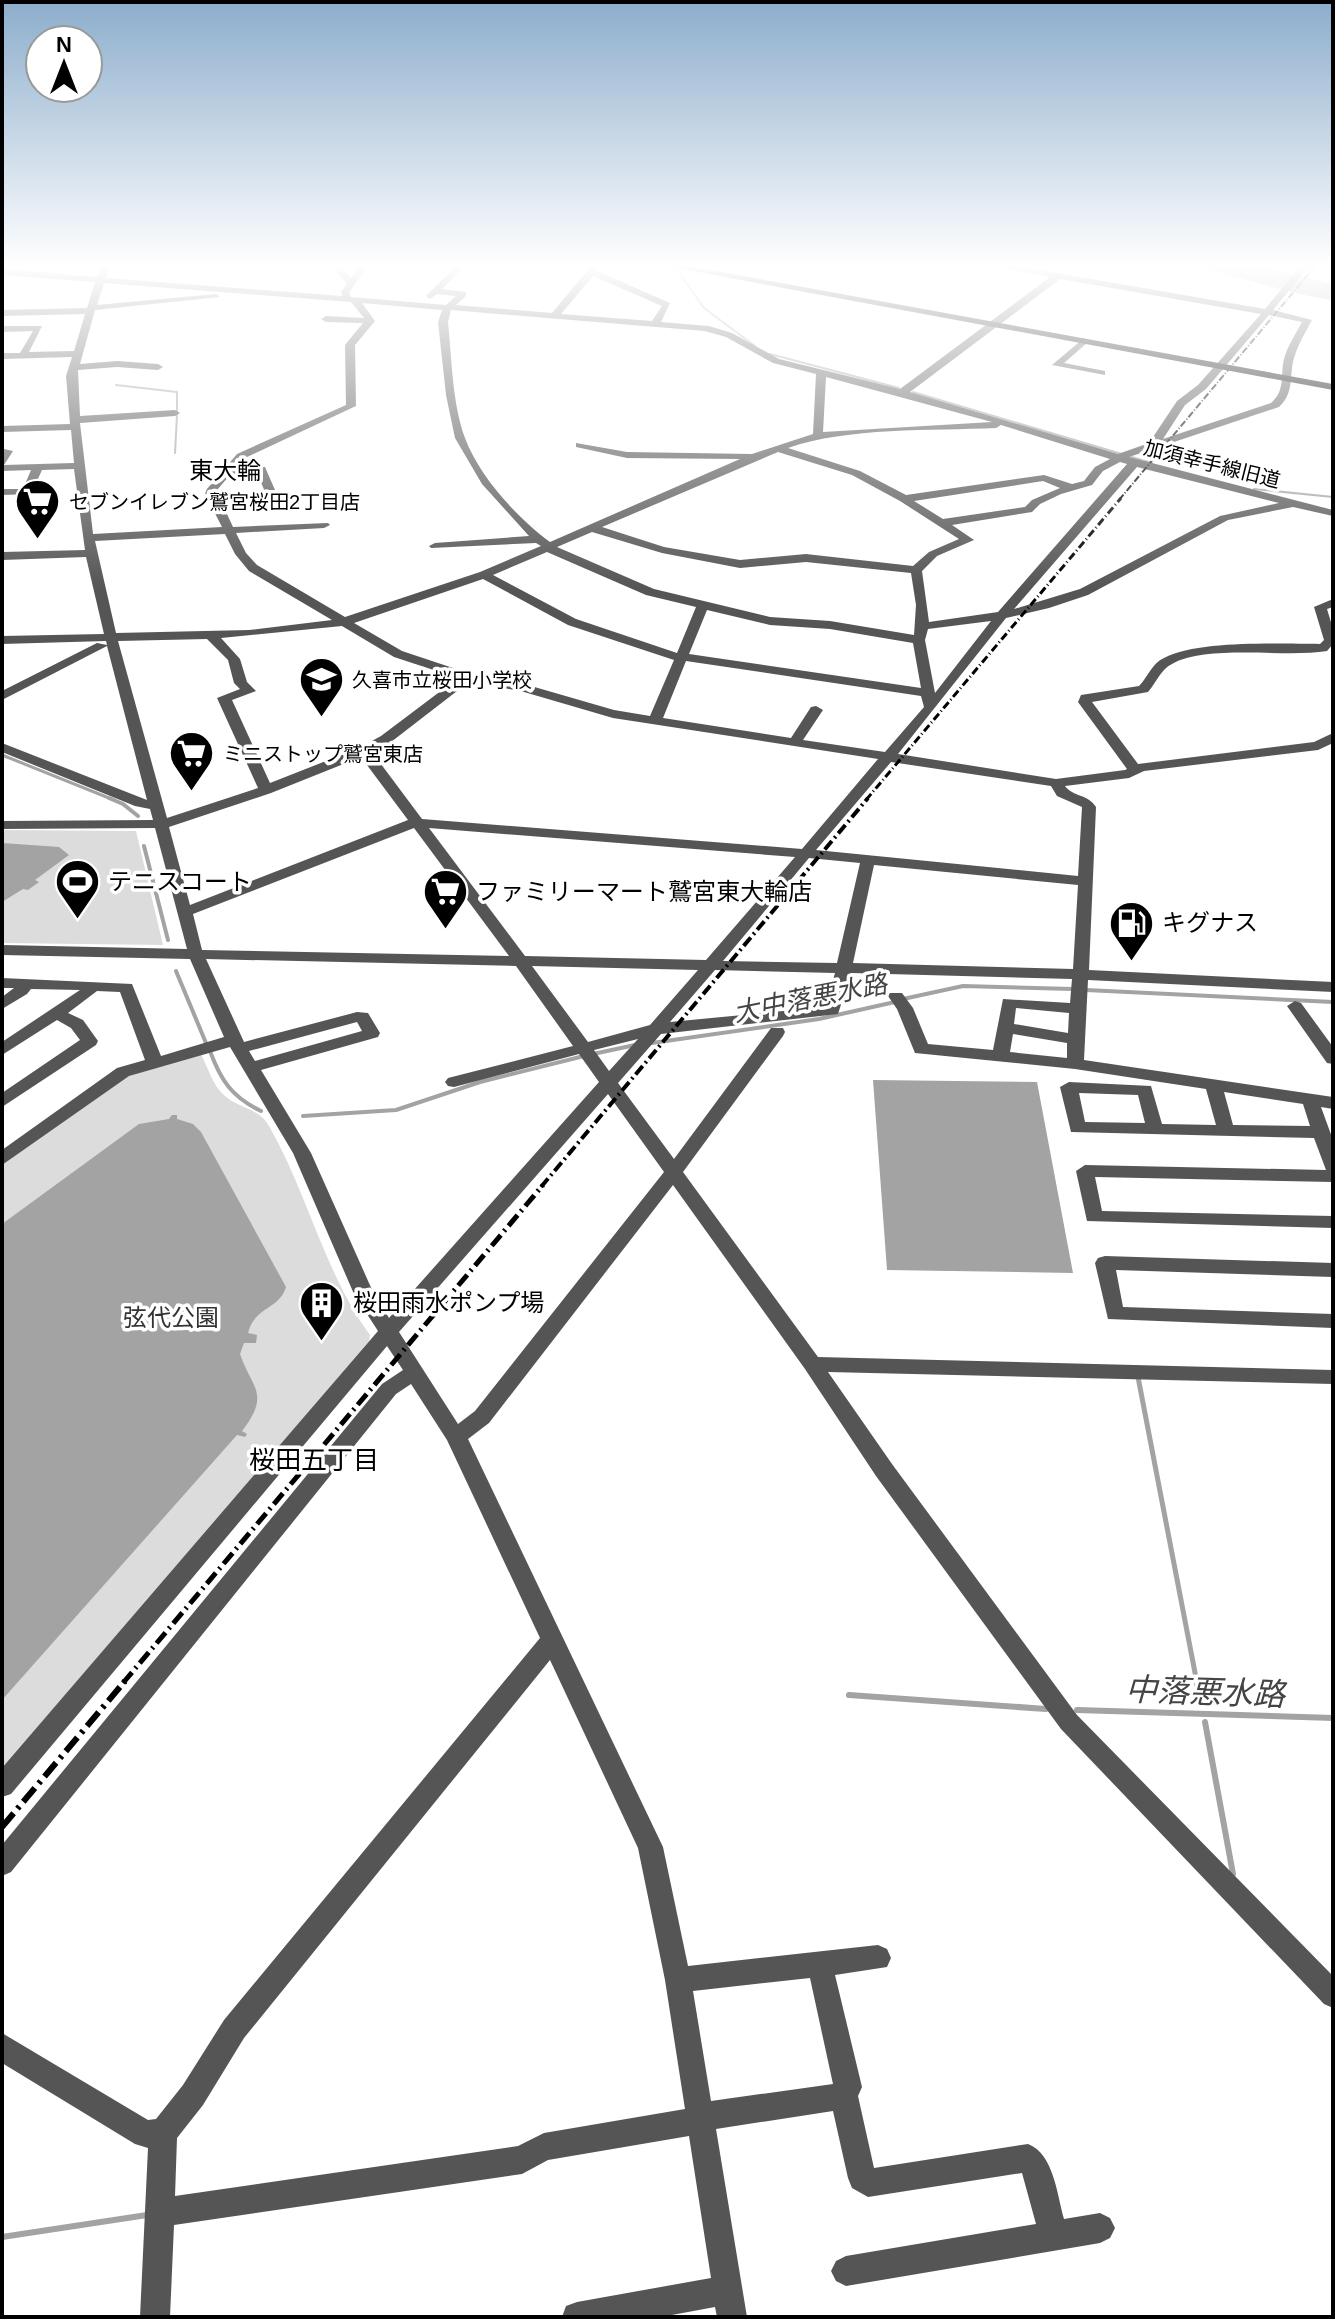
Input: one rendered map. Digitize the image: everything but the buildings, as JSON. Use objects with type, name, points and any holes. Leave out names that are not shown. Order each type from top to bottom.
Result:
[{"type":"main road","points":[[1264,372],[1333,386]]},
{"type":"street","points":[[72,372],[73,424],[82,461],[87,538],[106,642],[196,955],[237,1045],[302,1153],[364,1294],[456,1437],[650,1847],[678,1980],[730,2304],[588,2316]]},
{"type":"street","points":[[350,372],[351,406],[241,456],[211,492],[241,554],[253,568],[407,657],[468,677],[526,689],[613,714],[1056,783],[1129,774],[1134,769],[1318,746],[1333,737]]},
{"type":"street","points":[[449,372],[453,410],[461,440],[520,523],[546,545],[650,592],[770,621],[921,633],[1001,617],[1085,591],[1219,520],[1250,511],[1296,504]]},
{"type":"street","points":[[818,435],[821,372]]},
{"type":"street","name":"加須幸手線旧道","points":[[822,372],[905,391],[1126,458],[1333,513]]},
{"type":"street","points":[[905,391],[930,372]]},
{"type":"street","points":[[1098,372],[1102,373]]},
{"type":"street","points":[[1154,444],[1181,403],[1215,372]]},
{"type":"street","points":[[941,523],[1028,510],[1036,502],[1088,483],[1099,469],[1154,444],[1275,405],[1283,398],[1288,372]]},
{"type":"street","points":[[905,391],[1126,458]]},
{"type":"street","points":[[2,429],[175,413]]},
{"type":"street","points":[[2,640],[106,642],[249,634],[344,622],[484,575],[546,545],[756,456],[818,435],[1011,424]]},
{"type":"street","points":[[580,445],[627,455],[756,456]]},
{"type":"street","points":[[592,528],[662,550],[740,564],[806,558],[916,570],[933,554],[968,540],[904,499],[849,470],[776,448]]},
{"type":"street","points":[[8,451],[2,465],[38,467],[82,461]]},
{"type":"street","points":[[2,1786],[388,1332],[654,1031],[928,710],[1126,458]]},
{"type":"street","points":[[2,492],[27,492],[38,467]]},
{"type":"street","points":[[226,472],[261,469],[274,501]]},
{"type":"street","points":[[904,499],[1044,478],[1072,488]]},
{"type":"street","points":[[220,510],[289,499]]},
{"type":"street","points":[[87,538],[324,525]]},
{"type":"street","points":[[435,546],[546,545]]},
{"type":"street","points":[[2,556],[89,553]]},
{"type":"street","points":[[916,570],[923,598],[921,633],[928,680],[928,710]]},
{"type":"street","points":[[484,575],[572,622],[657,652],[927,693]]},
{"type":"street","points":[[1134,769],[1085,702],[1086,698],[1143,689],[1158,668],[1171,659],[1245,650],[1323,648],[1330,640],[1320,607],[1333,603]]},
{"type":"street","points":[[655,721],[703,605]]},
{"type":"street","points":[[209,634],[234,659],[241,683],[249,691],[224,698],[266,790]]},
{"type":"street","points":[[2,696],[106,642]]},
{"type":"street","points":[[2,825],[160,824],[266,790],[364,751],[386,739],[468,677]]},
{"type":"street","points":[[795,742],[816,710]]},
{"type":"street","points":[[2,747],[140,803],[155,805]]},
{"type":"street","points":[[364,751],[522,963],[812,1364],[884,1470],[1069,1722],[1333,1995]]},
{"type":"street","points":[[1056,783],[1062,793],[1086,802],[1089,807],[1075,1064]]},
{"type":"street","points":[[185,912],[415,823],[806,853],[1086,881]]},
{"type":"street","points":[[454,1082],[586,1053],[654,1031],[832,1011],[868,859]]},
{"type":"street","points":[[2,950],[844,968],[1079,989],[1333,987]]},
{"type":"street","points":[[2,983],[126,987],[155,1063]]},
{"type":"street","points":[[2,1004],[26,984]]},
{"type":"street","points":[[2,1050],[88,992],[91,985]]},
{"type":"street","points":[[1001,1056],[1009,1002],[1079,989]]},
{"type":"street","points":[[899,1001],[921,1049],[1075,1064],[1333,1103]]},
{"type":"street","points":[[1295,1006],[1333,1059]]},
{"type":"street","points":[[2,1101],[90,1041],[77,1024],[57,1014]]},
{"type":"street","points":[[2,1159],[123,1072],[357,1017],[362,1017],[372,1033],[250,1068]]},
{"type":"street","points":[[1005,1028],[1076,1039]]},
{"type":"street","points":[[456,1437],[482,1417],[673,1173],[777,1032]]},
{"type":"street","points":[[1213,1083],[1226,1130]]},
{"type":"street","points":[[1155,1129],[1145,1090],[1069,1087],[1077,1128],[1320,1132]]},
{"type":"street","points":[[1310,1100],[1333,1166]]},
{"type":"street","points":[[1333,1176],[1085,1171],[1094,1217],[1333,1222]]},
{"type":"street","points":[[1333,1270],[1105,1263],[1115,1314],[1333,1321]]},
{"type":"street","points":[[812,1364],[1333,1377]]},
{"type":"street","points":[[2,1864],[389,1389],[415,1372]]},
{"type":"street","points":[[155,2317],[163,2133],[193,2095],[234,2029],[551,1641]]},
{"type":"street","points":[[678,1980],[878,1958]]},
{"type":"street","points":[[820,1966],[848,2087],[844,2096],[862,2178],[868,2183],[1028,2158],[1035,2168],[1054,2235]]},
{"type":"street","points":[[2,2047],[145,2134],[163,2133]]},
{"type":"street","points":[[159,2213],[522,2160],[544,2147],[680,2125],[700,2117],[844,2096]]},
{"type":"street","points":[[846,2271],[1100,2228]]},
{"type":"green space","points":[[2,830],[136,831],[163,945],[2,943]]},
{"type":"green space","name":"弦代公園","points":[[201,1054],[221,1092],[255,1112],[269,1126],[295,1178],[340,1285],[370,1335],[369,1341],[2,1771],[2,1163],[126,1075]]},
{"type":"shaded area","points":[[2,843],[59,847],[69,855],[35,880],[39,882],[28,890],[23,889],[2,902]]},
{"type":"shaded area","points":[[873,1080],[1037,1082],[1073,1273],[887,1270]]},
{"type":"shaded area","name":"弦代公園","points":[[172,1115],[193,1124],[201,1132],[286,1287],[278,1300],[251,1324],[248,1333],[257,1335],[256,1343],[244,1343],[240,1354],[256,1391],[256,1408],[242,1431],[247,1434],[245,1437],[237,1435],[2,1700],[2,1224],[139,1124],[169,1119]]},
{"type":"waterway","points":[[839,372],[899,388]]},
{"type":"waterway","points":[[116,385],[177,392],[177,412]]},
{"type":"waterway","points":[[913,392],[1152,463]]},
{"type":"waterway","points":[[175,453],[177,415]]},
{"type":"waterway","points":[[1254,489],[1333,497]]},
{"type":"waterway","name":"大中落悪水路","points":[[2,755],[114,800]]},
{"type":"waterway","name":"大中落悪水路","points":[[109,798],[138,816]]},
{"type":"waterway","name":"大中落悪水路","points":[[144,846],[168,940]]},
{"type":"waterway","name":"大中落悪水路","points":[[176,971],[206,1043]]},
{"type":"waterway","name":"大中落悪水路","points":[[903,999],[963,986],[1073,989]]},
{"type":"waterway","name":"大中落悪水路","points":[[1086,990],[1333,1002]]},
{"type":"waterway","name":"大中落悪水路","points":[[652,1043],[819,1019],[895,1002]]},
{"type":"waterway","name":"大中落悪水路","points":[[593,1054],[635,1045]]},
{"type":"waterway","name":"大中落悪水路","points":[[210,1051],[229,1087],[242,1100],[261,1111]]},
{"type":"waterway","name":"大中落悪水路","points":[[303,1116],[396,1110],[480,1082],[584,1056]]},
{"type":"waterway","points":[[1138,1377],[1197,1683]]},
{"type":"waterway","points":[[1196,1681],[1200,1699]]},
{"type":"waterway","name":"中落悪水路","points":[[849,1695],[1046,1709]]},
{"type":"waterway","name":"中落悪水路","points":[[1077,1710],[1333,1718]]},
{"type":"waterway","points":[[1205,1722],[1233,1874]]},
{"type":"waterway","points":[[2,2237],[147,2215]]},
{"type":"railway","points":[[1119,500],[1226,372]]},
{"type":"railway","points":[[866,800],[1121,498]]},
{"type":"railway","points":[[541,1187],[868,798]]},
{"type":"railway","points":[[123,1683],[543,1185]]},
{"type":"railway","points":[[2,1827],[125,1681]]},
{"type":"place","name":"セブンイレブン鷲宮桜田2丁目店","points":[[38,541]]},
{"type":"place","name":"久喜市立桜田小学校","points":[[321,719]]},
{"type":"place","name":"ミニストップ鷲宮東店","points":[[192,793]]},
{"type":"place","name":"テニスコート","points":[[77,921]]},
{"type":"place","name":"ファミリーマート鷲宮東大輪店","points":[[445,931]]},
{"type":"place","name":"キグナス","points":[[1131,962]]},
{"type":"place","name":"桜田雨水ポンプ場","points":[[322,1342]]},
{"type":"district","name":"東大輪","points":[[225,471]]},
{"type":"district","name":"桜田五丁目","points":[[314,1460]]}]
